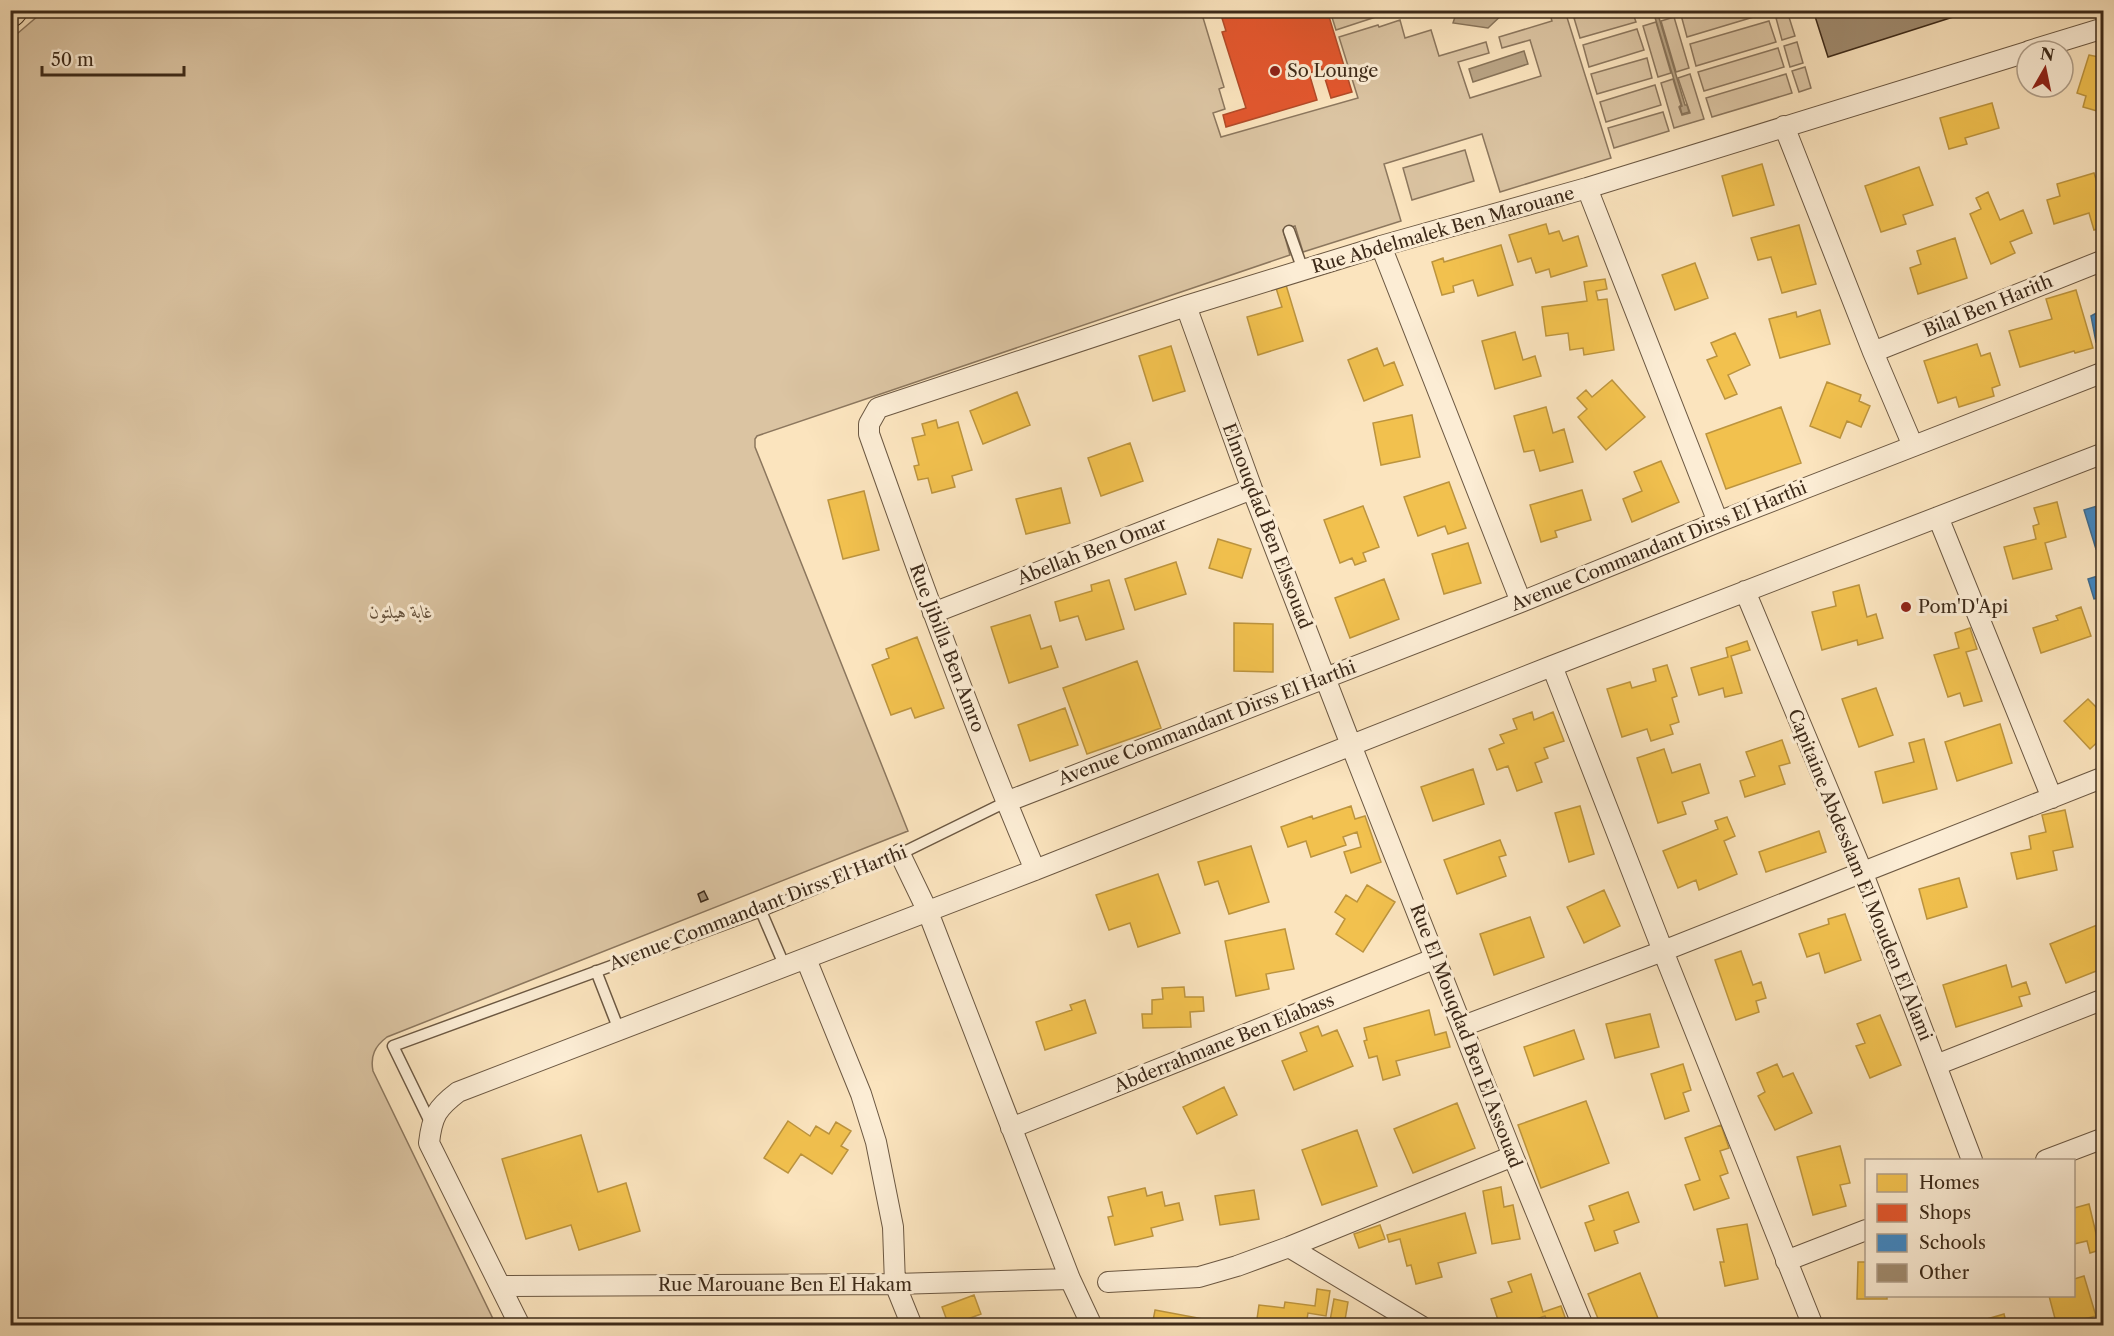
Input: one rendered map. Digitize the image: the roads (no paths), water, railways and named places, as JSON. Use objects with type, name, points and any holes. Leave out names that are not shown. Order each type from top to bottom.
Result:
[{"type":"street","name":"Rue Abdelmalek Ben Marouane","points":[[2067,39],[2103,28]]},
{"type":"street","name":"Rue Abdelmalek Ben Marouane","points":[[868,424],[878,408],[1186,306],[1381,246],[1587,188],[2015,55]]},
{"type":"street","points":[[1784,126],[1873,352],[1913,446]]},
{"type":"street","points":[[1587,188],[1718,522]]},
{"type":"street","points":[[1381,246],[1521,602]]},
{"type":"street","name":"Bilal Ben Harith","points":[[1873,352],[2103,260]]},
{"type":"street","name":"Elmouqdad Ben Elssouad","points":[[1186,306],[1252,489],[1351,745]]},
{"type":"street","name":"Avenue Commandant Dirss El Harthi","points":[[1006,802],[2103,372]]},
{"type":"street","name":"Rue Jibilla Ben Amro","points":[[868,424],[869,434],[933,614],[1035,870]]},
{"type":"street","points":[[520,1326],[430,1134],[440,1106],[458,1092],[927,912],[1552,666],[2103,453]]},
{"type":"street","name":"Abellah Ben Omar","points":[[933,614],[1252,489]]},
{"type":"street","points":[[1938,517],[2052,798]]},
{"type":"street","name":"Capitaine Abdesslam El Mouden El Alami","points":[[1745,591],[1862,871],[1971,1159]]},
{"type":"street","points":[[1552,666],[1813,1326]]},
{"type":"street","name":"Rue El Mouqdad Ben El Assouad","points":[[1351,745],[1513,1156],[1583,1326]]},
{"type":"street","points":[[1463,1026],[1663,951],[2103,777]]},
{"type":"street","points":[[900,854],[927,912],[1070,1279],[1092,1326]]},
{"type":"street","name":"Abderrahmane Ben Elabass","points":[[1011,1128],[1436,958]]},
{"type":"street","points":[[806,959],[861,1094],[876,1142],[893,1227],[895,1284],[912,1326]]},
{"type":"street","points":[[1936,1065],[2103,999]]},
{"type":"street","points":[[2051,1159],[2103,1138]]},
{"type":"street","points":[[1108,1282],[1199,1277],[1237,1266],[1513,1156]]},
{"type":"street","points":[[1786,1261],[1865,1230]]},
{"type":"street","points":[[1289,1247],[1420,1326]]},
{"type":"street","name":"Rue Marouane Ben El Hakam","points":[[501,1286],[895,1284],[1070,1279]]},
{"type":"lane","points":[[1289,231],[1303,270]]},
{"type":"lane","name":"Avenue Commandant Dirss El Harthi","points":[[430,1134],[393,1046],[761,911],[900,854],[1006,802]]},
{"type":"lane","points":[[761,911],[785,967]]},
{"type":"lane","points":[[596,971],[619,1030]]},
{"type":"place","name":"So Lounge","points":[[1275,71]]},
{"type":"place","name":"Pom'D'Api","points":[[1906,607]]},
{"type":"park label","name":"غابة هيلتون","points":[[401,612]]}]
